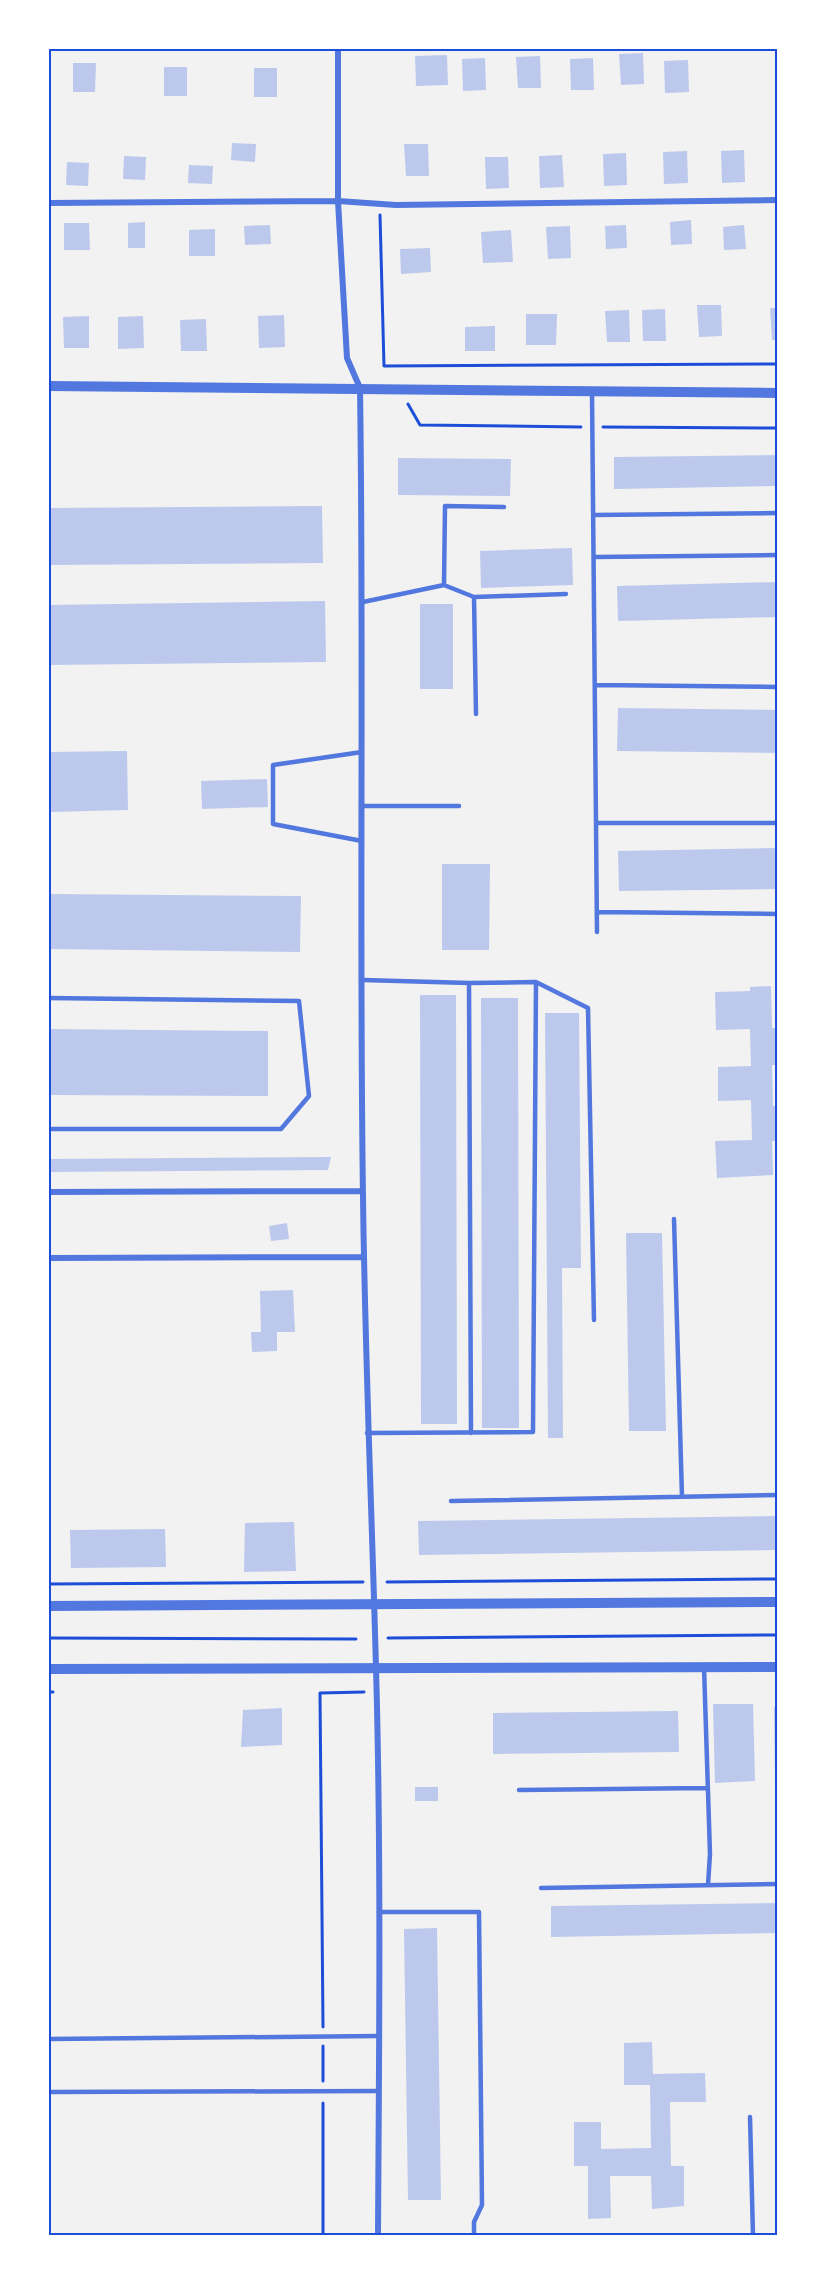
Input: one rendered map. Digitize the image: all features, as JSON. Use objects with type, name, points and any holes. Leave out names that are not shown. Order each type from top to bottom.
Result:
[{"type":"street","points":[[338,48],[338,201],[347,358],[360,388],[363,602],[363,1191],[367,1433],[376,1667],[379,1912],[378,2236]]},
{"type":"street","points":[[48,203],[338,201],[380,204],[778,200]]},
{"type":"street","points":[[48,386],[778,393]]},
{"type":"street","points":[[48,1192],[363,1191]]},
{"type":"street","points":[[48,1258],[364,1257]]},
{"type":"street","points":[[48,1606],[778,1602]]},
{"type":"street","points":[[48,1669],[778,1667]]},
{"type":"lane","points":[[592,392],[597,932]]},
{"type":"lane","points":[[444,585],[445,506],[504,507]]},
{"type":"lane","points":[[593,515],[778,513]]},
{"type":"lane","points":[[594,558],[778,555]]},
{"type":"lane","points":[[363,602],[444,585],[474,597],[566,594]]},
{"type":"lane","points":[[474,597],[476,714]]},
{"type":"lane","points":[[595,685],[778,687]]},
{"type":"lane","points":[[362,752],[273,765],[273,824],[362,841]]},
{"type":"lane","points":[[362,806],[459,806]]},
{"type":"lane","points":[[596,823],[778,823]]},
{"type":"lane","points":[[597,912],[778,914]]},
{"type":"lane","points":[[363,980],[536,982],[588,1008],[594,1320]]},
{"type":"lane","points":[[367,1433],[533,1432],[536,982]]},
{"type":"lane","points":[[469,983],[471,1433]]},
{"type":"lane","points":[[48,998],[299,1001],[309,1096],[281,1129],[48,1129]]},
{"type":"lane","points":[[674,1219],[682,1497]]},
{"type":"lane","points":[[451,1501],[778,1495]]},
{"type":"lane","points":[[704,1667],[710,1854],[708,1885]]},
{"type":"lane","points":[[519,1790],[707,1788]]},
{"type":"lane","points":[[541,1888],[778,1884]]},
{"type":"lane","points":[[379,1912],[479,1912],[482,2205],[474,2222],[474,2236]]},
{"type":"lane","points":[[48,2039],[379,2036]]},
{"type":"lane","points":[[48,2092],[378,2091]]},
{"type":"lane","points":[[750,2117],[753,2236]]},
{"type":"path","points":[[380,204],[384,366],[420,425],[778,428]]},
{"type":"path","points":[[384,366],[778,364]]},
{"type":"path","points":[[387,1582],[778,1579]]},
{"type":"path","points":[[388,1638],[778,1635]]},
{"type":"path","points":[[48,1638],[356,1639]]},
{"type":"path","points":[[48,1692],[53,1692]]},
{"type":"path","points":[[320,1693],[323,2236]]},
{"type":"building","points":[[643,53],[644,84],[621,85],[619,54]]},
{"type":"building","points":[[447,55],[448,85],[416,86],[415,56]]},
{"type":"building","points":[[540,56],[541,88],[518,88],[516,57]]},
{"type":"building","points":[[485,58],[486,90],[463,91],[462,59]]},
{"type":"building","points":[[593,58],[594,90],[571,90],[570,59]]},
{"type":"building","points":[[688,60],[689,92],[665,93],[664,61]]},
{"type":"building","points":[[73,63],[96,63],[95,92],[73,92]]},
{"type":"building","points":[[164,67],[187,67],[187,96],[164,96]]},
{"type":"building","points":[[254,68],[277,68],[277,97],[254,97]]},
{"type":"building","points":[[775,72],[778,72],[778,104],[776,104]]},
{"type":"building","points":[[232,143],[256,144],[255,162],[231,160]]},
{"type":"building","points":[[404,144],[428,144],[429,176],[406,176]]},
{"type":"building","points":[[744,150],[745,182],[722,183],[721,151]]},
{"type":"building","points":[[687,151],[688,183],[664,184],[663,152]]},
{"type":"building","points":[[626,153],[627,185],[604,186],[603,154]]},
{"type":"building","points":[[562,155],[564,187],[540,188],[539,156]]},
{"type":"building","points":[[124,156],[146,157],[145,180],[123,179]]},
{"type":"building","points":[[485,157],[508,157],[509,188],[486,189]]},
{"type":"building","points":[[67,162],[89,163],[88,186],[66,185]]},
{"type":"building","points":[[189,165],[213,166],[212,184],[188,183]]},
{"type":"building","points":[[691,220],[692,244],[671,245],[670,222]]},
{"type":"building","points":[[145,222],[145,248],[128,248],[128,223]]},
{"type":"building","points":[[64,223],[89,223],[90,250],[64,250]]},
{"type":"building","points":[[270,225],[271,244],[245,245],[244,226]]},
{"type":"building","points":[[626,225],[627,248],[606,249],[605,226]]},
{"type":"building","points":[[744,225],[746,249],[724,250],[723,227]]},
{"type":"building","points":[[570,226],[571,258],[548,259],[546,227]]},
{"type":"building","points":[[215,229],[215,256],[189,256],[189,230]]},
{"type":"building","points":[[511,230],[513,262],[483,263],[481,232]]},
{"type":"building","points":[[430,248],[431,272],[401,274],[400,249]]},
{"type":"building","points":[[697,305],[721,305],[722,336],[699,337]]},
{"type":"building","points":[[770,308],[778,308],[778,340],[772,340]]},
{"type":"building","points":[[665,309],[666,341],[643,341],[642,310]]},
{"type":"building","points":[[629,310],[630,342],[607,342],[605,311]]},
{"type":"building","points":[[526,314],[557,314],[556,345],[526,345]]},
{"type":"building","points":[[284,315],[285,347],[259,348],[258,316]]},
{"type":"building","points":[[89,316],[89,348],[64,348],[63,317]]},
{"type":"building","points":[[143,316],[144,348],[118,349],[118,317]]},
{"type":"building","points":[[206,319],[207,351],[181,351],[180,320]]},
{"type":"building","points":[[495,326],[495,351],[465,351],[465,327]]},
{"type":"building","points":[[778,455],[778,486],[614,489],[614,457]]},
{"type":"building","points":[[398,458],[511,459],[510,496],[398,495]]},
{"type":"building","points":[[322,506],[323,563],[48,565],[48,508]]},
{"type":"building","points":[[572,548],[573,585],[481,588],[480,551]]},
{"type":"building","points":[[778,582],[778,617],[618,621],[617,586]]},
{"type":"building","points":[[325,601],[326,662],[48,665],[48,605]]},
{"type":"building","points":[[420,604],[453,604],[453,689],[420,689]]},
{"type":"building","points":[[618,708],[778,710],[778,753],[617,751]]},
{"type":"building","points":[[127,751],[128,810],[48,812],[48,752]]},
{"type":"building","points":[[267,779],[268,807],[202,809],[201,781]]},
{"type":"building","points":[[778,848],[778,889],[619,891],[618,851]]},
{"type":"building","points":[[442,864],[490,864],[489,950],[442,950]]},
{"type":"building","points":[[48,894],[301,896],[300,952],[48,949]]},
{"type":"building","points":[[771,986],[772,1028],[778,1028],[778,1065],[772,1065],[773,1106],[778,1106],[778,1141],[772,1141],[773,1175],[717,1178],[715,1141],[752,1140],[751,1100],[718,1101],[718,1067],[751,1066],[750,1029],[716,1030],[715,992],[750,991],[750,987]]},
{"type":"building","points":[[420,995],[456,995],[457,1424],[421,1424]]},
{"type":"building","points":[[481,998],[518,998],[519,1428],[482,1428]]},
{"type":"building","points":[[545,1013],[579,1013],[581,1268],[562,1268],[563,1438],[548,1438]]},
{"type":"building","points":[[48,1029],[268,1031],[268,1096],[48,1095]]},
{"type":"building","points":[[331,1157],[328,1170],[48,1172],[48,1159]]},
{"type":"building","points":[[287,1223],[289,1239],[271,1241],[269,1226]]},
{"type":"building","points":[[626,1233],[662,1233],[666,1431],[629,1431]]},
{"type":"building","points":[[293,1290],[295,1332],[277,1332],[277,1351],[252,1352],[251,1332],[261,1332],[260,1291]]},
{"type":"building","points":[[778,1516],[778,1550],[419,1555],[418,1521]]},
{"type":"building","points":[[294,1522],[296,1571],[244,1572],[245,1523]]},
{"type":"building","points":[[165,1529],[166,1567],[71,1568],[70,1530]]},
{"type":"building","points":[[713,1704],[753,1704],[755,1781],[715,1783]]},
{"type":"building","points":[[774,1707],[778,1707],[778,1785],[775,1785]]},
{"type":"building","points":[[282,1708],[282,1745],[241,1747],[243,1710]]},
{"type":"building","points":[[678,1711],[679,1752],[493,1754],[493,1713]]},
{"type":"building","points":[[415,1787],[438,1787],[438,1801],[415,1801]]},
{"type":"building","points":[[778,1903],[778,1933],[551,1937],[551,1906]]},
{"type":"building","points":[[437,1928],[441,2200],[408,2200],[404,1929]]},
{"type":"building","points":[[652,2042],[653,2074],[705,2073],[706,2102],[670,2102],[671,2166],[684,2166],[684,2206],[652,2209],[651,2176],[610,2176],[611,2218],[588,2219],[588,2166],[574,2166],[574,2122],[601,2122],[601,2149],[651,2148],[650,2085],[624,2085],[624,2043]]}]
